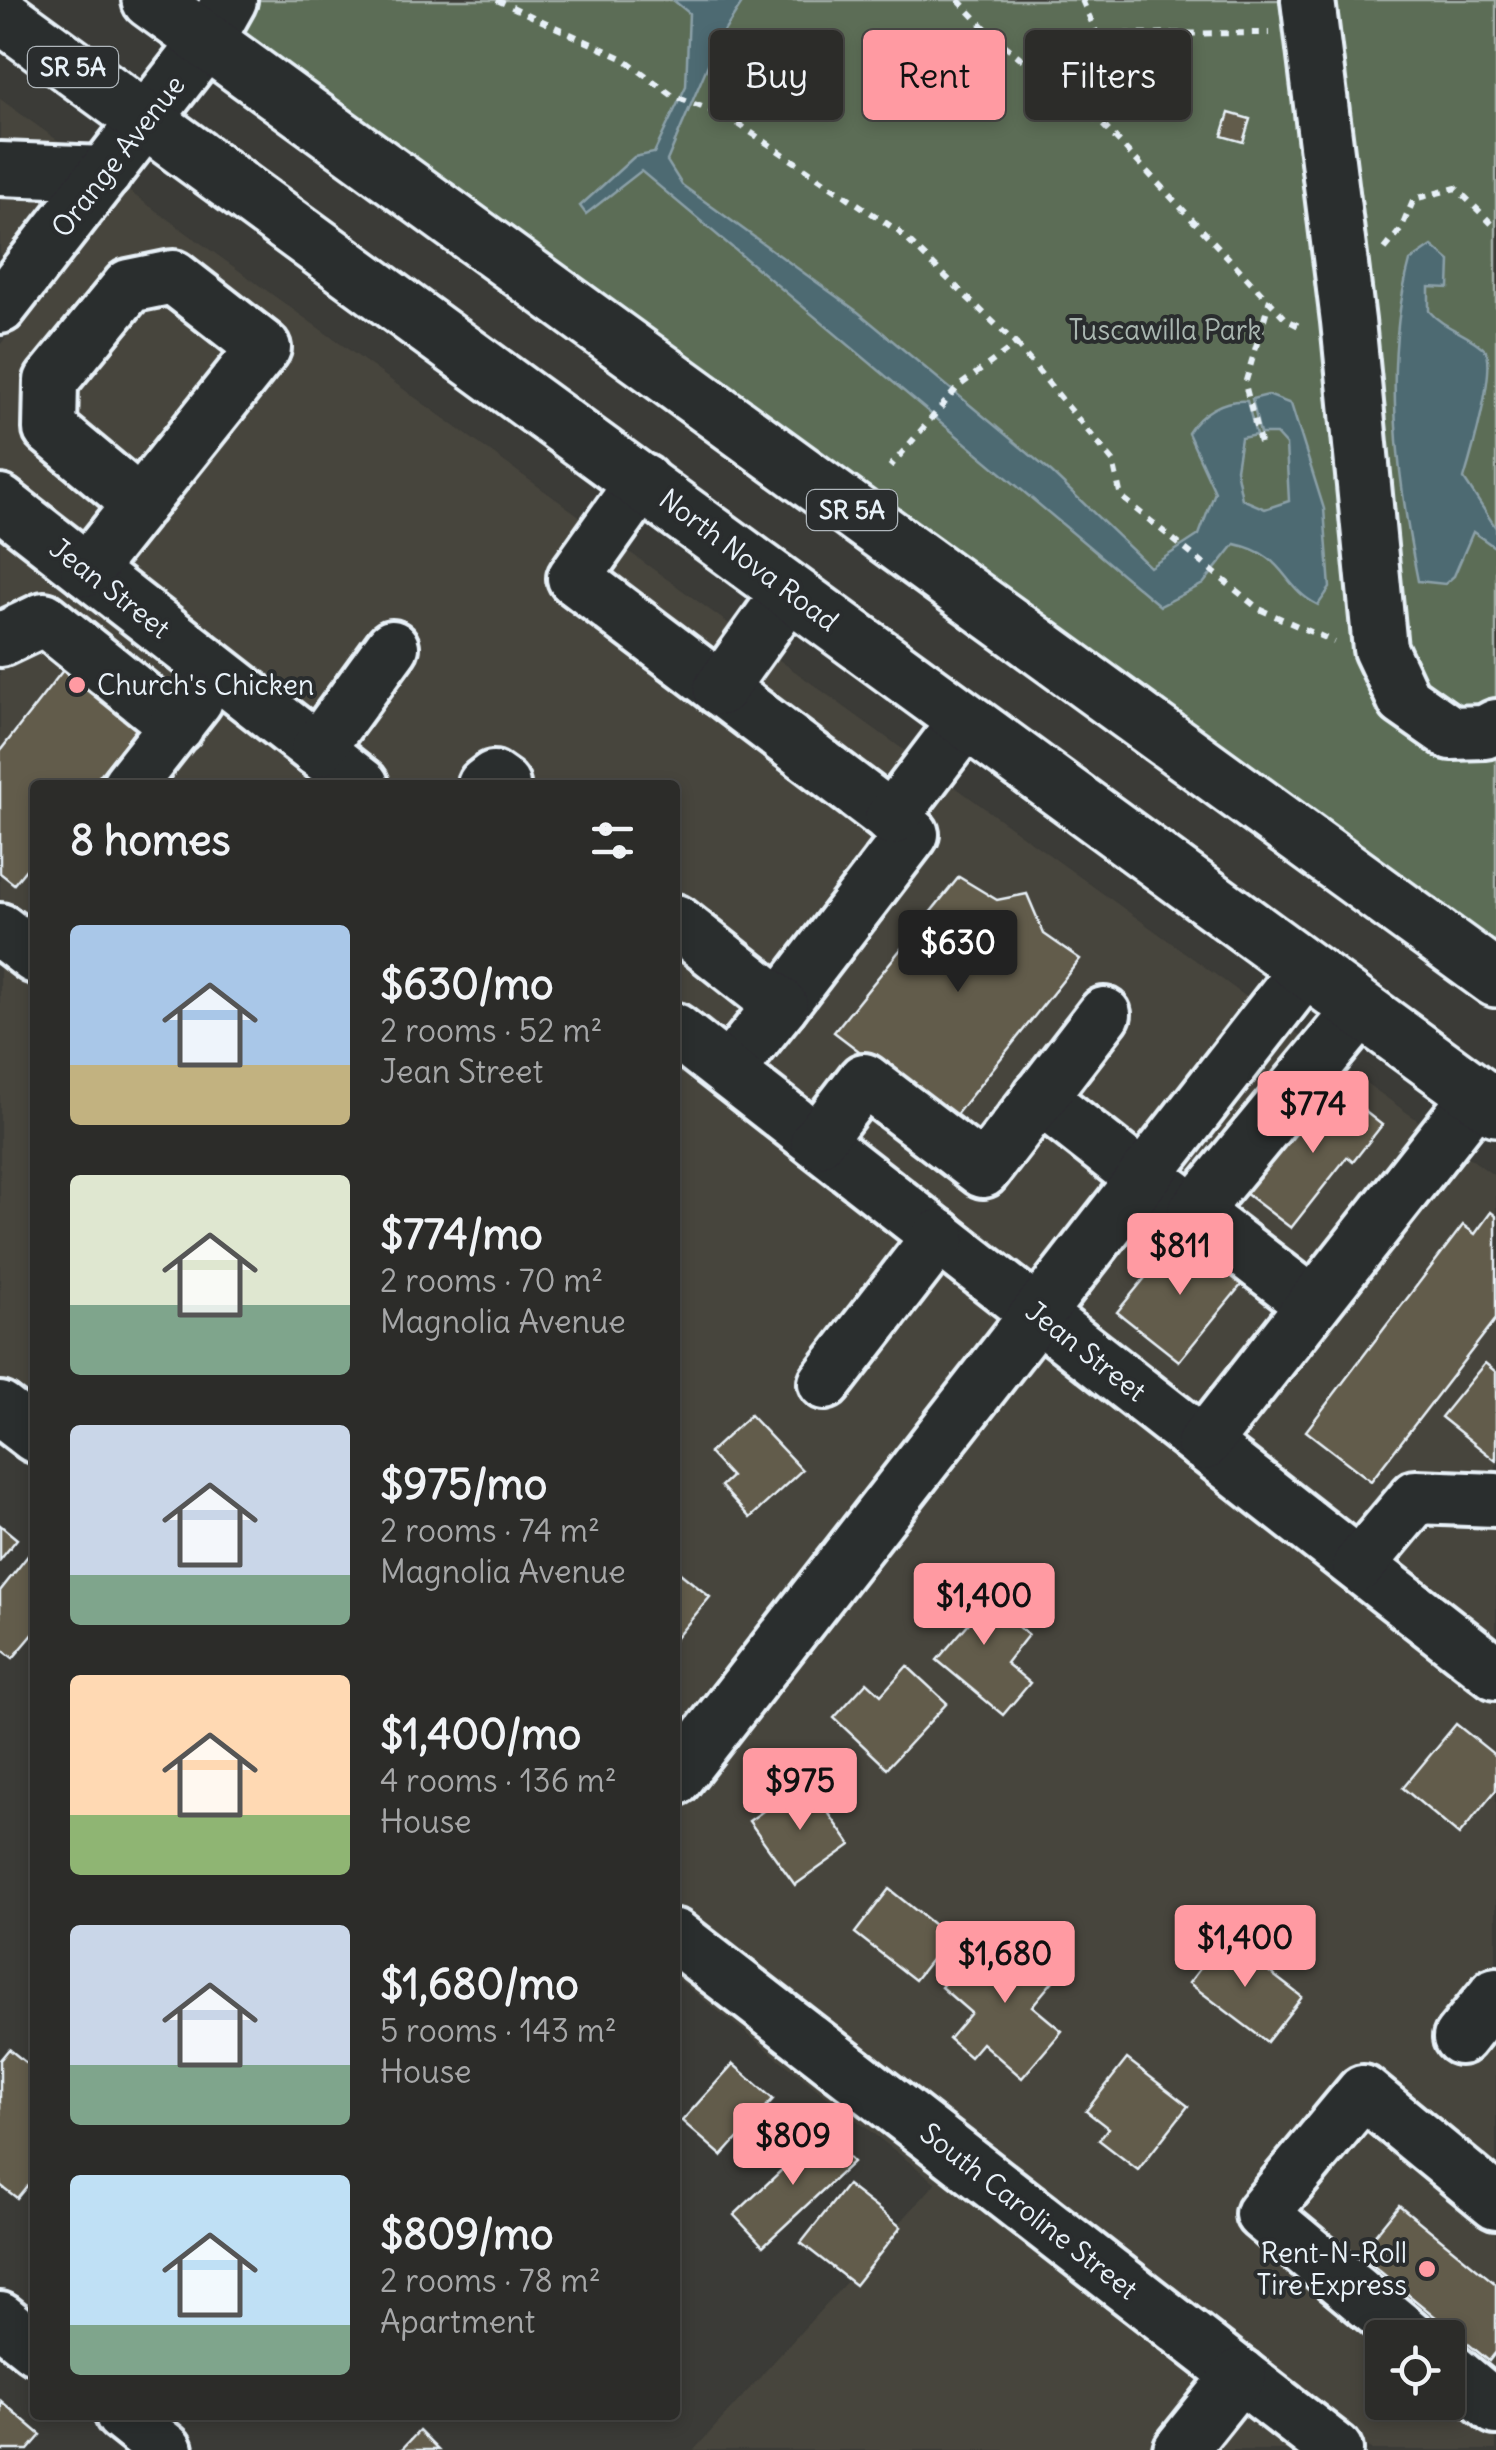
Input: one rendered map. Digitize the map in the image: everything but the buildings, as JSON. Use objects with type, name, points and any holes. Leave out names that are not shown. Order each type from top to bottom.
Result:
[{"type":"main road","name":"SR 5A","points":[[150,0],[218,20],[1496,979]]},
{"type":"main road","name":"North Nova Road","points":[[0,14],[1487,1102]]},
{"type":"street","points":[[1308,0],[1348,321],[1380,650],[1404,700],[1451,734],[1485,732],[1496,726]]},
{"type":"street","name":"Orange Avenue","points":[[0,307],[146,120],[218,20]]},
{"type":"street","points":[[0,169],[104,173]]},
{"type":"street","points":[[643,481],[574,578],[912,834],[728,1071]]},
{"type":"street","name":"Jean Street","points":[[0,502],[356,780]]},
{"type":"street","points":[[87,570],[140,504]]},
{"type":"street","points":[[720,688],[790,591]]},
{"type":"street","points":[[0,640],[44,619],[177,726]]},
{"type":"street","points":[[317,750],[392,647]]},
{"type":"street","points":[[132,780],[218,672]]},
{"type":"street","points":[[891,819],[966,720]]},
{"type":"street","points":[[680,925],[781,1005]]},
{"type":"street","points":[[0,930],[30,952]]},
{"type":"street","points":[[680,1772],[1306,969]]},
{"type":"street","points":[[1194,1212],[1361,1010]]},
{"type":"street","points":[[825,1382],[1104,1014]]},
{"type":"street","name":"Jean Street","points":[[680,1034],[1495,1669]]},
{"type":"street","points":[[817,1142],[864,1080],[982,1170]]},
{"type":"street","points":[[1039,1097],[1313,1304]]},
{"type":"street","points":[[1203,1444],[1313,1304],[1487,1102]]},
{"type":"street","points":[[0,1409],[30,1432]]},
{"type":"street","points":[[1359,1566],[1416,1496],[1496,1500]]},
{"type":"street","name":"South Caroline Street","points":[[680,1940],[1336,2450]]},
{"type":"street","points":[[1460,2038],[1496,1994]]},
{"type":"street","points":[[1389,2320],[1262,2214],[1363,2092],[1496,2202]]},
{"type":"street","points":[[0,2319],[30,2343]]},
{"type":"street","points":[[1180,2450],[1240,2375]]},
{"type":"street","points":[[1465,2382],[1496,2408]]},
{"type":"path","points":[[497,0],[624,58],[673,96],[728,117],[898,232],[1016,344],[1113,460],[1121,497],[1259,609],[1348,646]]},
{"type":"path","points":[[958,0],[991,34],[1102,125],[1287,320],[1311,332]]},
{"type":"path","points":[[1381,254],[1401,228],[1414,198],[1439,191],[1456,188],[1496,228]]},
{"type":"path","points":[[1260,443],[1245,384],[1270,299]]},
{"type":"path","points":[[890,467],[958,386],[1016,344]]},
{"type":"shaded area","points":[[0,99],[85,160],[0,269]]},
{"type":"shaded area","points":[[123,187],[1252,1001],[1032,1282],[680,1007],[680,780],[391,780],[0,474],[0,345]]},
{"type":"shaded area","points":[[0,529],[321,780],[30,780],[30,1405],[0,1382]]},
{"type":"shaded area","points":[[1290,1028],[1496,1177],[1496,1645],[1069,1311]]},
{"type":"shaded area","points":[[680,1061],[1006,1316],[680,1734]]},
{"type":"shaded area","points":[[1043,1345],[1496,1700],[1496,2450],[1372,2450],[680,1912],[680,1810]]},
{"type":"shaded area","points":[[680,1967],[1302,2450],[694,2450],[936,2183],[680,1981]]},
{"type":"green space","name":"Tuscawilla Park","points":[[230,0],[1496,0],[1496,979],[207,41]]},
{"type":"water","points":[[673,0],[744,0],[725,30],[710,30],[710,60],[667,161],[682,185],[858,312],[1052,473],[1150,567],[1199,535],[1215,492],[1188,433],[1221,405],[1247,401],[1256,435],[1241,438],[1236,469],[1242,499],[1265,509],[1289,501],[1286,445],[1276,434],[1260,434],[1252,399],[1268,395],[1291,404],[1324,509],[1330,588],[1318,605],[1306,598],[1265,556],[1235,544],[1203,584],[1160,606],[641,171],[586,214],[580,206],[634,157],[654,153],[686,86],[689,13]]},
{"type":"water","points":[[1432,246],[1450,261],[1449,288],[1429,287],[1429,311],[1486,351],[1488,375],[1464,479],[1496,528],[1496,548],[1473,532],[1454,576],[1445,584],[1418,581],[1404,502],[1396,421],[1396,340],[1401,300],[1410,261]]},
{"type":"place","name":"Church's Chicken","points":[[77,685]]},
{"type":"place","name":"Rent-N-Roll Tire Express","points":[[1427,2269]]}]
